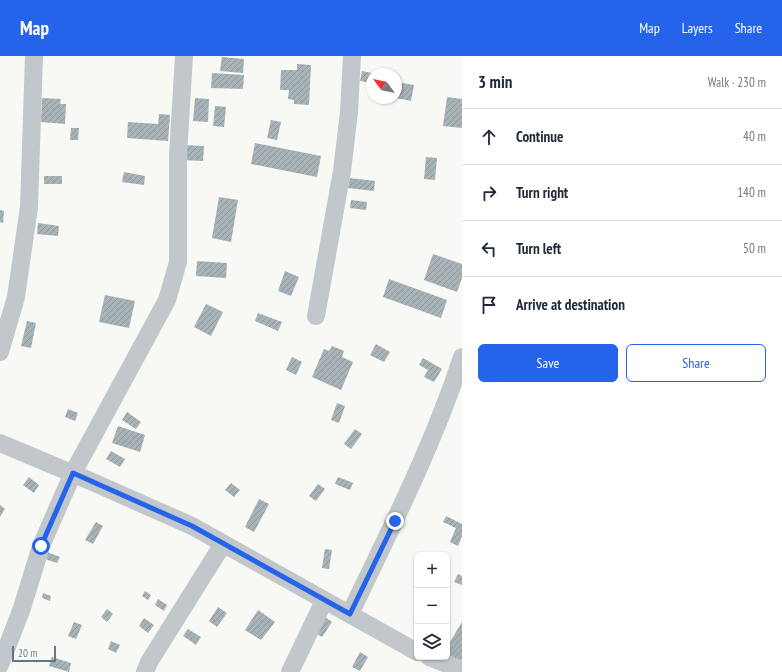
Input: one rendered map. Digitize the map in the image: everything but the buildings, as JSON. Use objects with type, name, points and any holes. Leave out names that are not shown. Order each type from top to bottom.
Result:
[{"type":"street","points":[[0,352],[16,297],[28,207],[34,56]]},
{"type":"street","points":[[0,665],[22,608],[41,546],[73,473],[167,300],[174,281],[178,262],[178,155],[184,56]]},
{"type":"street","points":[[316,316],[342,171],[350,112],[352,56]]},
{"type":"street","points":[[350,614],[395,521],[427,449],[462,357]]},
{"type":"street","points":[[0,443],[73,473],[192,526],[324,601],[350,614],[414,653]]},
{"type":"street","points":[[145,672],[149,662],[223,544]]},
{"type":"street","points":[[290,672],[324,601]]},
{"type":"street","points":[[425,660],[462,670]]},
{"type":"route","points":[[41,546],[73,473],[192,526],[324,601],[350,614],[395,521]]}]
